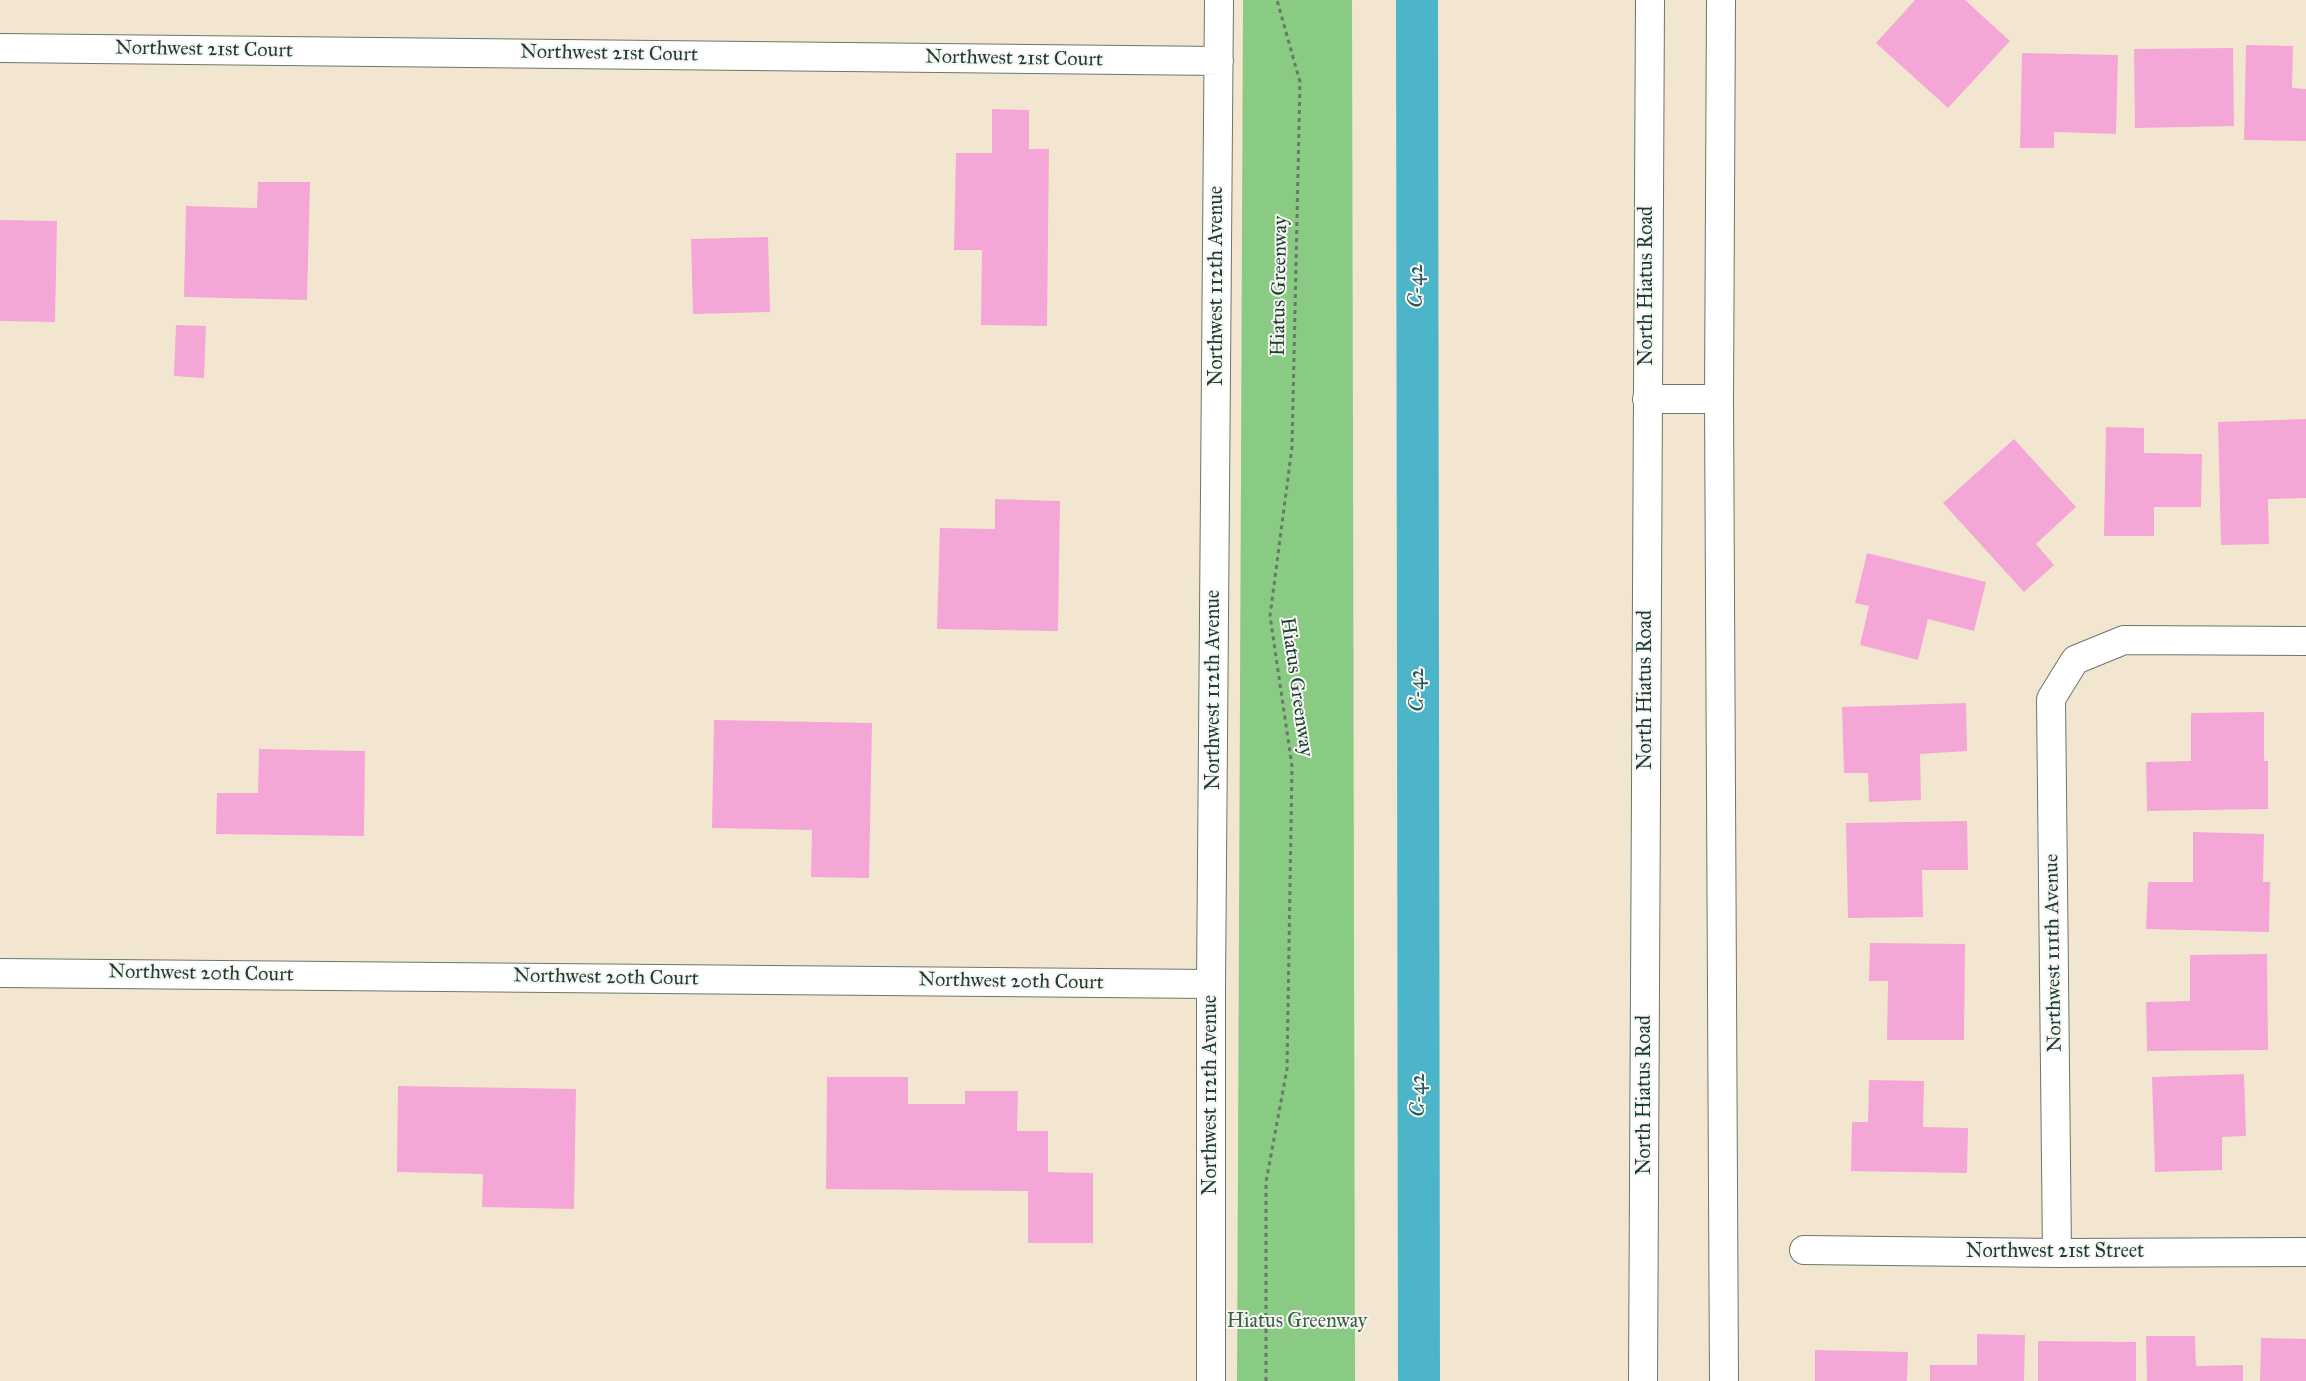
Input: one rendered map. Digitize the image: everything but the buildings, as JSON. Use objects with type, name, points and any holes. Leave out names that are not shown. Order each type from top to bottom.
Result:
[{"type":"street","name":"Northwest 112th Avenue","points":[[1211,1381],[1211,984],[1219,0]]},
{"type":"street","name":"North Hiatus Road","points":[[1643,1381],[1650,0]]},
{"type":"street","points":[[1720,0],[1719,399],[1724,1381]]},
{"type":"street","name":"Northwest 21st Court","points":[[0,48],[1219,61]]},
{"type":"street","points":[[1647,399],[1719,399]]},
{"type":"street","name":"Northwest 111th Avenue","points":[[2057,1253],[2051,699],[2074,660],[2124,640],[2306,641]]},
{"type":"street","name":"Northwest 20th Court","points":[[0,973],[1211,984]]},
{"type":"street","name":"Northwest 21st Street","points":[[1804,1250],[2057,1253],[2306,1252]]},
{"type":"path","name":"Hiatus Greenway","points":[[1266,1381],[1266,1182],[1288,1069],[1292,766],[1270,616],[1292,447],[1300,82],[1277,0]]},
{"type":"green space","name":"Hiatus Greenway","points":[[1243,0],[1352,0],[1355,1381],[1237,1381]]},
{"type":"waterway","name":"C-42","points":[[1417,0],[1419,1381]]}]
